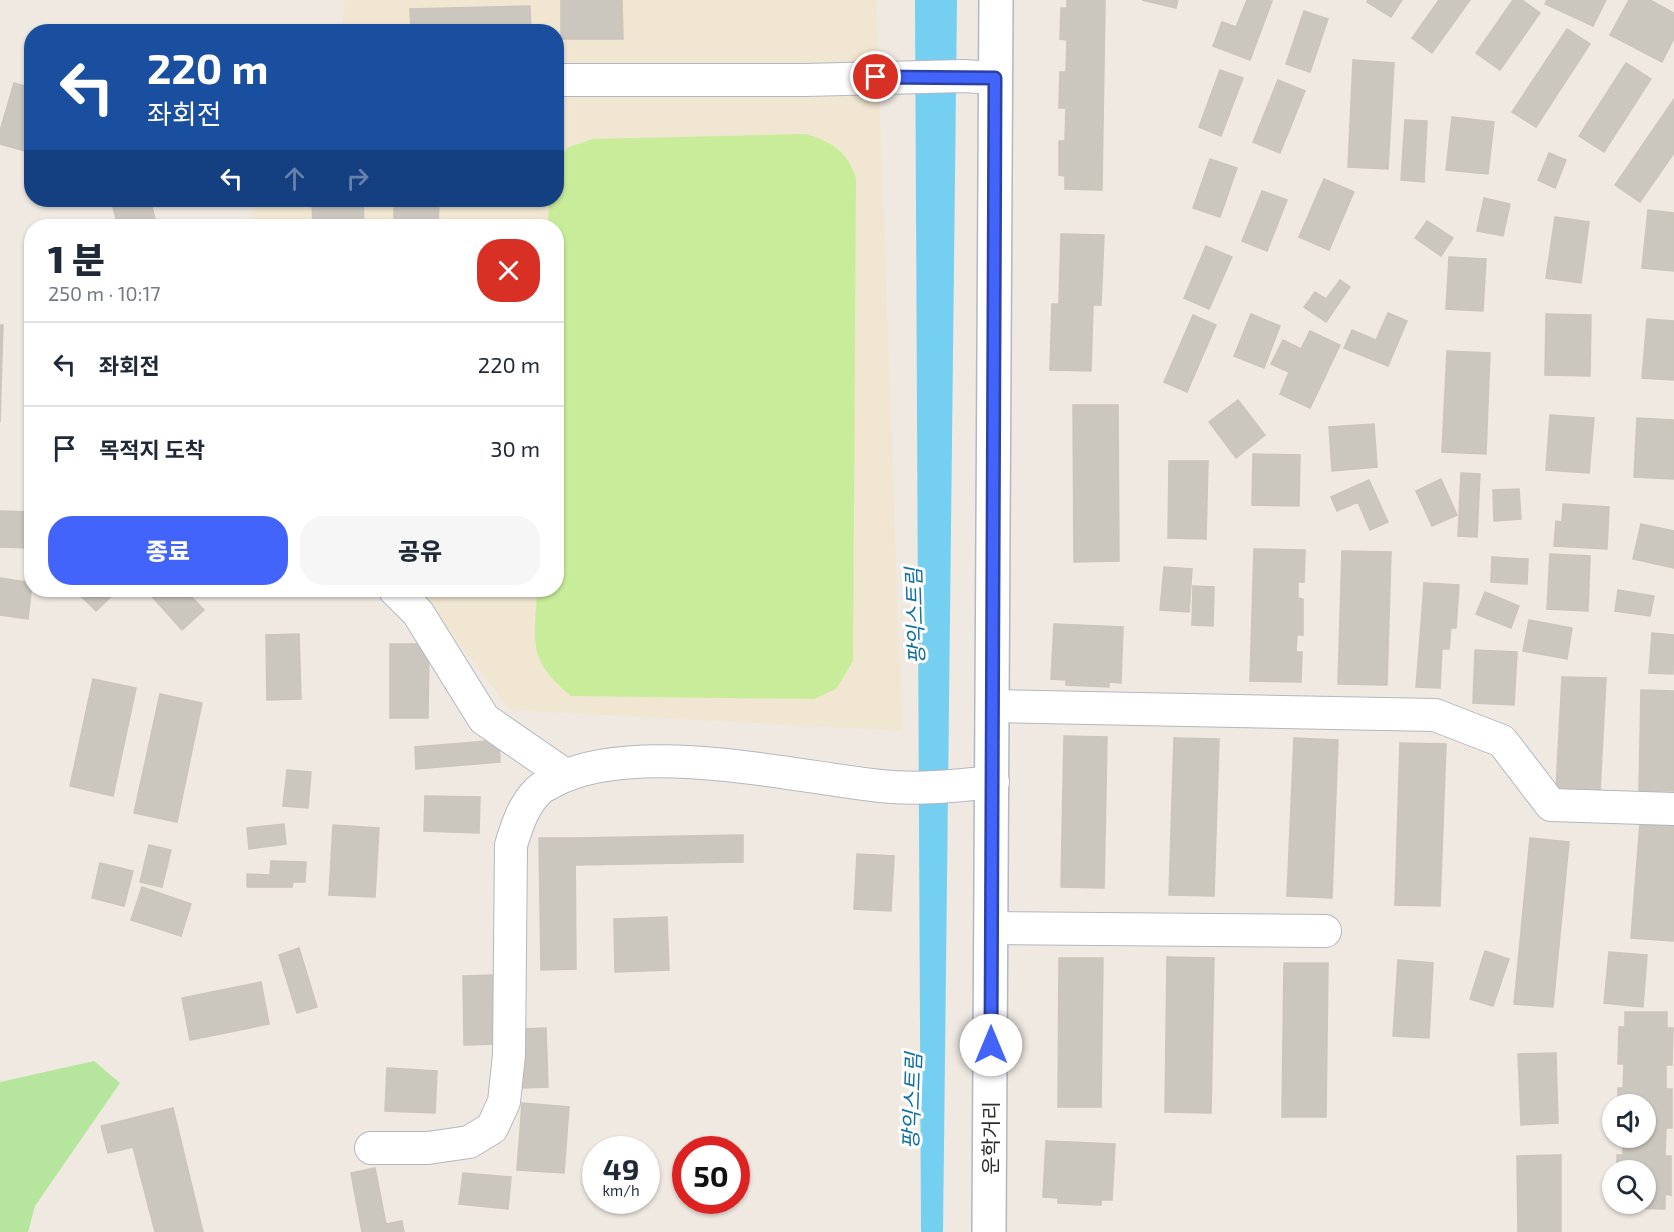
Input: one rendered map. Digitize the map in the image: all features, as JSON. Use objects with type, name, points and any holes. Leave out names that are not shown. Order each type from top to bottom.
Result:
[{"type":"main road","name":"운학거리","points":[[989,1232],[993,706],[979,77],[996,0]]},
{"type":"street","points":[[564,80],[979,77]]},
{"type":"street","points":[[402,597],[418,613],[484,719],[565,775]]},
{"type":"street","points":[[993,706],[1435,715],[1502,741],[1551,805],[1674,809]]},
{"type":"street","points":[[371,1148],[428,1148],[470,1142],[492,1128],[504,1101],[509,1055],[511,845],[521,816],[537,790],[565,775],[621,762],[709,764],[881,786],[961,786],[993,782]]},
{"type":"street","points":[[992,928],[1325,931]]},
{"type":"shaded area","points":[[345,0],[876,0],[902,731],[510,710],[423,597],[564,597],[564,219],[251,219],[254,207],[564,207],[564,24],[342,24]]},
{"type":"green space","points":[[806,134],[824,140],[843,154],[856,178],[853,661],[836,689],[814,699],[571,696],[546,671],[540,660],[535,637],[537,597],[564,597],[564,219],[548,219],[549,207],[564,207],[564,152],[569,147],[593,139]]},
{"type":"green space","points":[[94,1061],[120,1083],[35,1206],[28,1232],[0,1232],[0,1082]]},
{"type":"water","points":[[915,0],[957,0],[943,1232],[921,1232]]},
{"type":"building","points":[[561,0],[622,0],[623,39],[564,39],[564,24],[561,24]]},
{"type":"building","points":[[1067,0],[1105,0],[1102,190],[1065,189],[1065,176],[1059,175],[1059,141],[1065,141],[1066,108],[1059,108],[1060,72],[1066,72],[1067,40],[1060,39],[1061,8],[1067,8]]},
{"type":"building","points":[[1142,0],[1178,0],[1176,8]]},
{"type":"building","points":[[1247,0],[1272,1],[1250,60],[1213,46],[1222,22],[1236,27]]},
{"type":"building","points":[[1368,0],[1402,0],[1391,17],[1367,2]]},
{"type":"building","points":[[1439,0],[1470,0],[1432,53],[1412,38]]},
{"type":"building","points":[[1513,0],[1522,0],[1540,13],[1500,70],[1476,53]]},
{"type":"building","points":[[1547,0],[1606,0],[1593,26],[1545,4]]},
{"type":"building","points":[[1629,0],[1650,0],[1674,13],[1674,38],[1662,62],[1610,35]]},
{"type":"building","points":[[530,6],[531,24],[411,24],[410,9]]},
{"type":"building","points":[[1304,11],[1328,19],[1310,72],[1286,64]]},
{"type":"building","points":[[1567,29],[1590,44],[1536,127],[1512,112]]},
{"type":"building","points":[[1353,60],[1394,63],[1388,169],[1348,167]]},
{"type":"building","points":[[1626,63],[1651,79],[1604,152],[1579,136]]},
{"type":"building","points":[[1220,70],[1243,78],[1221,136],[1199,127]]},
{"type":"building","points":[[1278,80],[1305,91],[1280,153],[1253,142]]},
{"type":"building","points":[[14,83],[24,86],[24,151],[0,144],[0,131]]},
{"type":"building","points":[[1674,99],[1674,153],[1640,202],[1615,185]]},
{"type":"building","points":[[1452,117],[1494,122],[1488,174],[1446,170]]},
{"type":"building","points":[[1405,120],[1427,121],[1424,182],[1401,180]]},
{"type":"building","points":[[1549,153],[1566,160],[1555,188],[1538,180]]},
{"type":"building","points":[[1210,159],[1237,168],[1220,217],[1193,208]]},
{"type":"building","points":[[1324,179],[1354,192],[1329,250],[1299,237]]},
{"type":"building","points":[[1262,191],[1287,200],[1267,251],[1242,241]]},
{"type":"building","points":[[1484,198],[1510,204],[1503,236],[1477,231]]},
{"type":"building","points":[[113,207],[152,207],[155,219],[116,219]]},
{"type":"building","points":[[312,207],[363,207],[364,219],[313,219]]},
{"type":"building","points":[[394,207],[439,207],[438,219],[394,219]]},
{"type":"building","points":[[1648,210],[1674,213],[1674,271],[1642,268]]},
{"type":"building","points":[[1555,217],[1589,222],[1581,283],[1546,278]]},
{"type":"building","points":[[1427,221],[1453,238],[1441,256],[1415,238]]},
{"type":"building","points":[[1061,234],[1104,235],[1101,305],[1059,304]]},
{"type":"building","points":[[1206,246],[1232,257],[1209,309],[1184,298]]},
{"type":"building","points":[[1449,257],[1486,259],[1483,311],[1446,309]]},
{"type":"building","points":[[1340,280],[1350,287],[1326,322],[1304,307],[1315,292],[1326,299]]},
{"type":"building","points":[[1052,304],[1093,305],[1091,371],[1050,370]]},
{"type":"building","points":[[1388,313],[1407,321],[1388,366],[1344,348],[1352,330],[1376,340]]},
{"type":"building","points":[[1251,314],[1280,326],[1264,368],[1234,356]]},
{"type":"building","points":[[1546,314],[1591,315],[1590,376],[1545,375]]},
{"type":"building","points":[[1193,315],[1216,325],[1187,392],[1164,382]]},
{"type":"building","points":[[1647,319],[1674,321],[1674,380],[1642,378]]},
{"type":"building","points":[[0,325],[3,325],[0,422]]},
{"type":"building","points":[[1310,331],[1340,345],[1310,408],[1280,394],[1289,372],[1271,364],[1283,340],[1301,349]]},
{"type":"building","points":[[1447,351],[1490,353],[1486,454],[1442,452]]},
{"type":"building","points":[[1238,400],[1265,435],[1236,458],[1209,422]]},
{"type":"building","points":[[1073,405],[1118,405],[1119,561],[1074,562]]},
{"type":"building","points":[[1550,415],[1594,418],[1589,473],[1546,470]]},
{"type":"building","points":[[1637,418],[1674,420],[1674,479],[1634,477]]},
{"type":"building","points":[[1374,424],[1377,467],[1332,471],[1329,427]]},
{"type":"building","points":[[1253,454],[1300,455],[1299,506],[1252,505]]},
{"type":"building","points":[[1169,461],[1208,461],[1206,539],[1168,538]]},
{"type":"building","points":[[1461,473],[1480,474],[1477,537],[1458,536]]},
{"type":"building","points":[[1441,479],[1457,515],[1432,526],[1416,491]]},
{"type":"building","points":[[1369,480],[1388,522],[1370,530],[1358,502],[1337,511],[1331,497]]},
{"type":"building","points":[[1519,489],[1521,519],[1494,521],[1493,490]]},
{"type":"building","points":[[1563,504],[1609,507],[1607,549],[1554,546],[1556,521],[1562,522]]},
{"type":"building","points":[[0,511],[24,512],[24,548],[0,547]]},
{"type":"building","points":[[1641,524],[1674,531],[1674,568],[1633,559]]},
{"type":"building","points":[[1254,549],[1305,550],[1304,582],[1298,582],[1298,598],[1303,599],[1303,635],[1297,635],[1296,652],[1302,652],[1301,682],[1250,681]]},
{"type":"building","points":[[1342,551],[1391,552],[1387,685],[1338,684]]},
{"type":"building","points":[[1550,554],[1590,556],[1588,611],[1547,609]]},
{"type":"building","points":[[1492,557],[1528,559],[1527,584],[1491,582]]},
{"type":"building","points":[[1164,567],[1192,569],[1189,612],[1160,610]]},
{"type":"building","points":[[0,578],[24,582],[24,597],[30,597],[28,619],[0,615]]},
{"type":"building","points":[[1424,583],[1459,585],[1456,628],[1421,625]]},
{"type":"building","points":[[1193,586],[1214,587],[1213,626],[1192,625]]},
{"type":"building","points":[[1618,590],[1654,596],[1650,616],[1615,611]]},
{"type":"building","points":[[1485,592],[1519,606],[1511,628],[1476,614]]},
{"type":"building","points":[[82,597],[111,597],[96,611]]},
{"type":"building","points":[[152,597],[192,597],[204,610],[182,630]]},
{"type":"building","points":[[1529,620],[1572,628],[1567,659],[1523,651]]},
{"type":"building","points":[[1054,624],[1123,627],[1121,683],[1109,682],[1109,687],[1066,685],[1066,680],[1051,679]]},
{"type":"building","points":[[1421,625],[1451,627],[1449,649],[1442,649],[1440,688],[1416,687]]},
{"type":"building","points":[[1652,633],[1674,635],[1673,674],[1649,673]]},
{"type":"building","points":[[299,634],[301,699],[267,700],[266,635]]},
{"type":"building","points":[[390,644],[429,644],[428,718],[390,718]]},
{"type":"building","points":[[1475,650],[1517,652],[1514,705],[1473,703]]},
{"type":"building","points":[[1562,677],[1606,678],[1600,792],[1556,790]]},
{"type":"building","points":[[93,679],[136,688],[113,796],[70,786]]},
{"type":"building","points":[[1641,690],[1674,691],[1674,791],[1639,791]]},
{"type":"building","points":[[160,694],[202,703],[177,822],[134,813]]},
{"type":"building","points":[[1064,736],[1107,737],[1104,888],[1061,887]]},
{"type":"building","points":[[1174,738],[1219,739],[1214,896],[1169,895]]},
{"type":"building","points":[[1294,738],[1338,740],[1332,898],[1287,896]]},
{"type":"building","points":[[499,740],[500,762],[416,769],[415,747]]},
{"type":"building","points":[[1400,743],[1446,744],[1440,906],[1395,905]]},
{"type":"building","points":[[287,770],[311,772],[308,808],[283,806]]},
{"type":"building","points":[[425,796],[480,797],[479,833],[424,831]]},
{"type":"building","points":[[1640,823],[1674,826],[1674,941],[1631,938]]},
{"type":"building","points":[[284,824],[286,844],[249,849],[247,828]]},
{"type":"building","points":[[333,825],[379,828],[375,897],[329,895]]},
{"type":"building","points":[[743,835],[743,862],[575,865],[575,838]]},
{"type":"building","points":[[539,838],[575,838],[576,969],[541,970]]},
{"type":"building","points":[[1530,838],[1569,842],[1553,1007],[1514,1004]]},
{"type":"building","points":[[149,845],[171,850],[162,887],[140,882]]},
{"type":"building","points":[[857,854],[894,856],[891,911],[854,909]]},
{"type":"building","points":[[271,861],[306,862],[305,882],[293,882],[292,887],[247,887],[247,874],[270,875]]},
{"type":"building","points":[[100,863],[133,871],[124,906],[92,898]]},
{"type":"building","points":[[142,887],[191,904],[181,936],[131,920]]},
{"type":"building","points":[[667,917],[669,970],[615,972],[614,919]]},
{"type":"building","points":[[299,948],[317,1007],[297,1013],[279,955]]},
{"type":"building","points":[[1485,951],[1509,959],[1493,1006],[1470,999]]},
{"type":"building","points":[[1609,952],[1647,955],[1643,1007],[1604,1003]]},
{"type":"building","points":[[1167,957],[1214,958],[1211,1113],[1165,1112]]},
{"type":"building","points":[[1059,958],[1103,958],[1101,1107],[1058,1107]]},
{"type":"building","points":[[1398,960],[1433,963],[1429,1038],[1393,1036]]},
{"type":"building","points":[[1284,963],[1328,963],[1326,1117],[1282,1117]]},
{"type":"building","points":[[493,975],[495,1044],[464,1045],[463,976]]},
{"type":"building","points":[[261,982],[269,1024],[190,1040],[182,998]]},
{"type":"building","points":[[1625,1012],[1667,1012],[1667,1028],[1673,1028],[1672,1065],[1666,1065],[1666,1089],[1672,1089],[1672,1128],[1666,1128],[1665,1156],[1671,1156],[1671,1195],[1665,1194],[1665,1209],[1656,1209],[1656,1160],[1617,1160],[1617,1155],[1623,1155],[1623,1148],[1656,1148],[1656,1094],[1618,1094],[1618,1088],[1623,1088],[1624,1064],[1618,1064],[1619,1027],[1625,1027]]},
{"type":"building","points":[[546,1028],[548,1087],[522,1088],[521,1029]]},
{"type":"building","points":[[1556,1053],[1558,1123],[1521,1125],[1518,1054]]},
{"type":"building","points":[[387,1068],[437,1071],[435,1113],[385,1111]]},
{"type":"building","points":[[522,1103],[569,1107],[564,1173],[517,1170]]},
{"type":"building","points":[[173,1108],[203,1232],[155,1232],[133,1147],[108,1153],[101,1126]]},
{"type":"building","points":[[1046,1141],[1115,1144],[1112,1200],[1101,1200],[1101,1205],[1058,1203],[1058,1198],[1043,1197]]},
{"type":"building","points":[[1561,1155],[1561,1232],[1518,1232],[1517,1156]]},
{"type":"building","points":[[375,1168],[386,1224],[402,1221],[404,1232],[362,1232],[351,1173]]},
{"type":"building","points":[[463,1173],[511,1177],[508,1209],[459,1204]]},
{"type":"route","points":[[876,77],[995,78],[991,1045]]},
{"type":"water label","name":"팡익스트림","points":[[914,616]]},
{"type":"water label","name":"팡익스트림","points":[[911,1101]]}]
